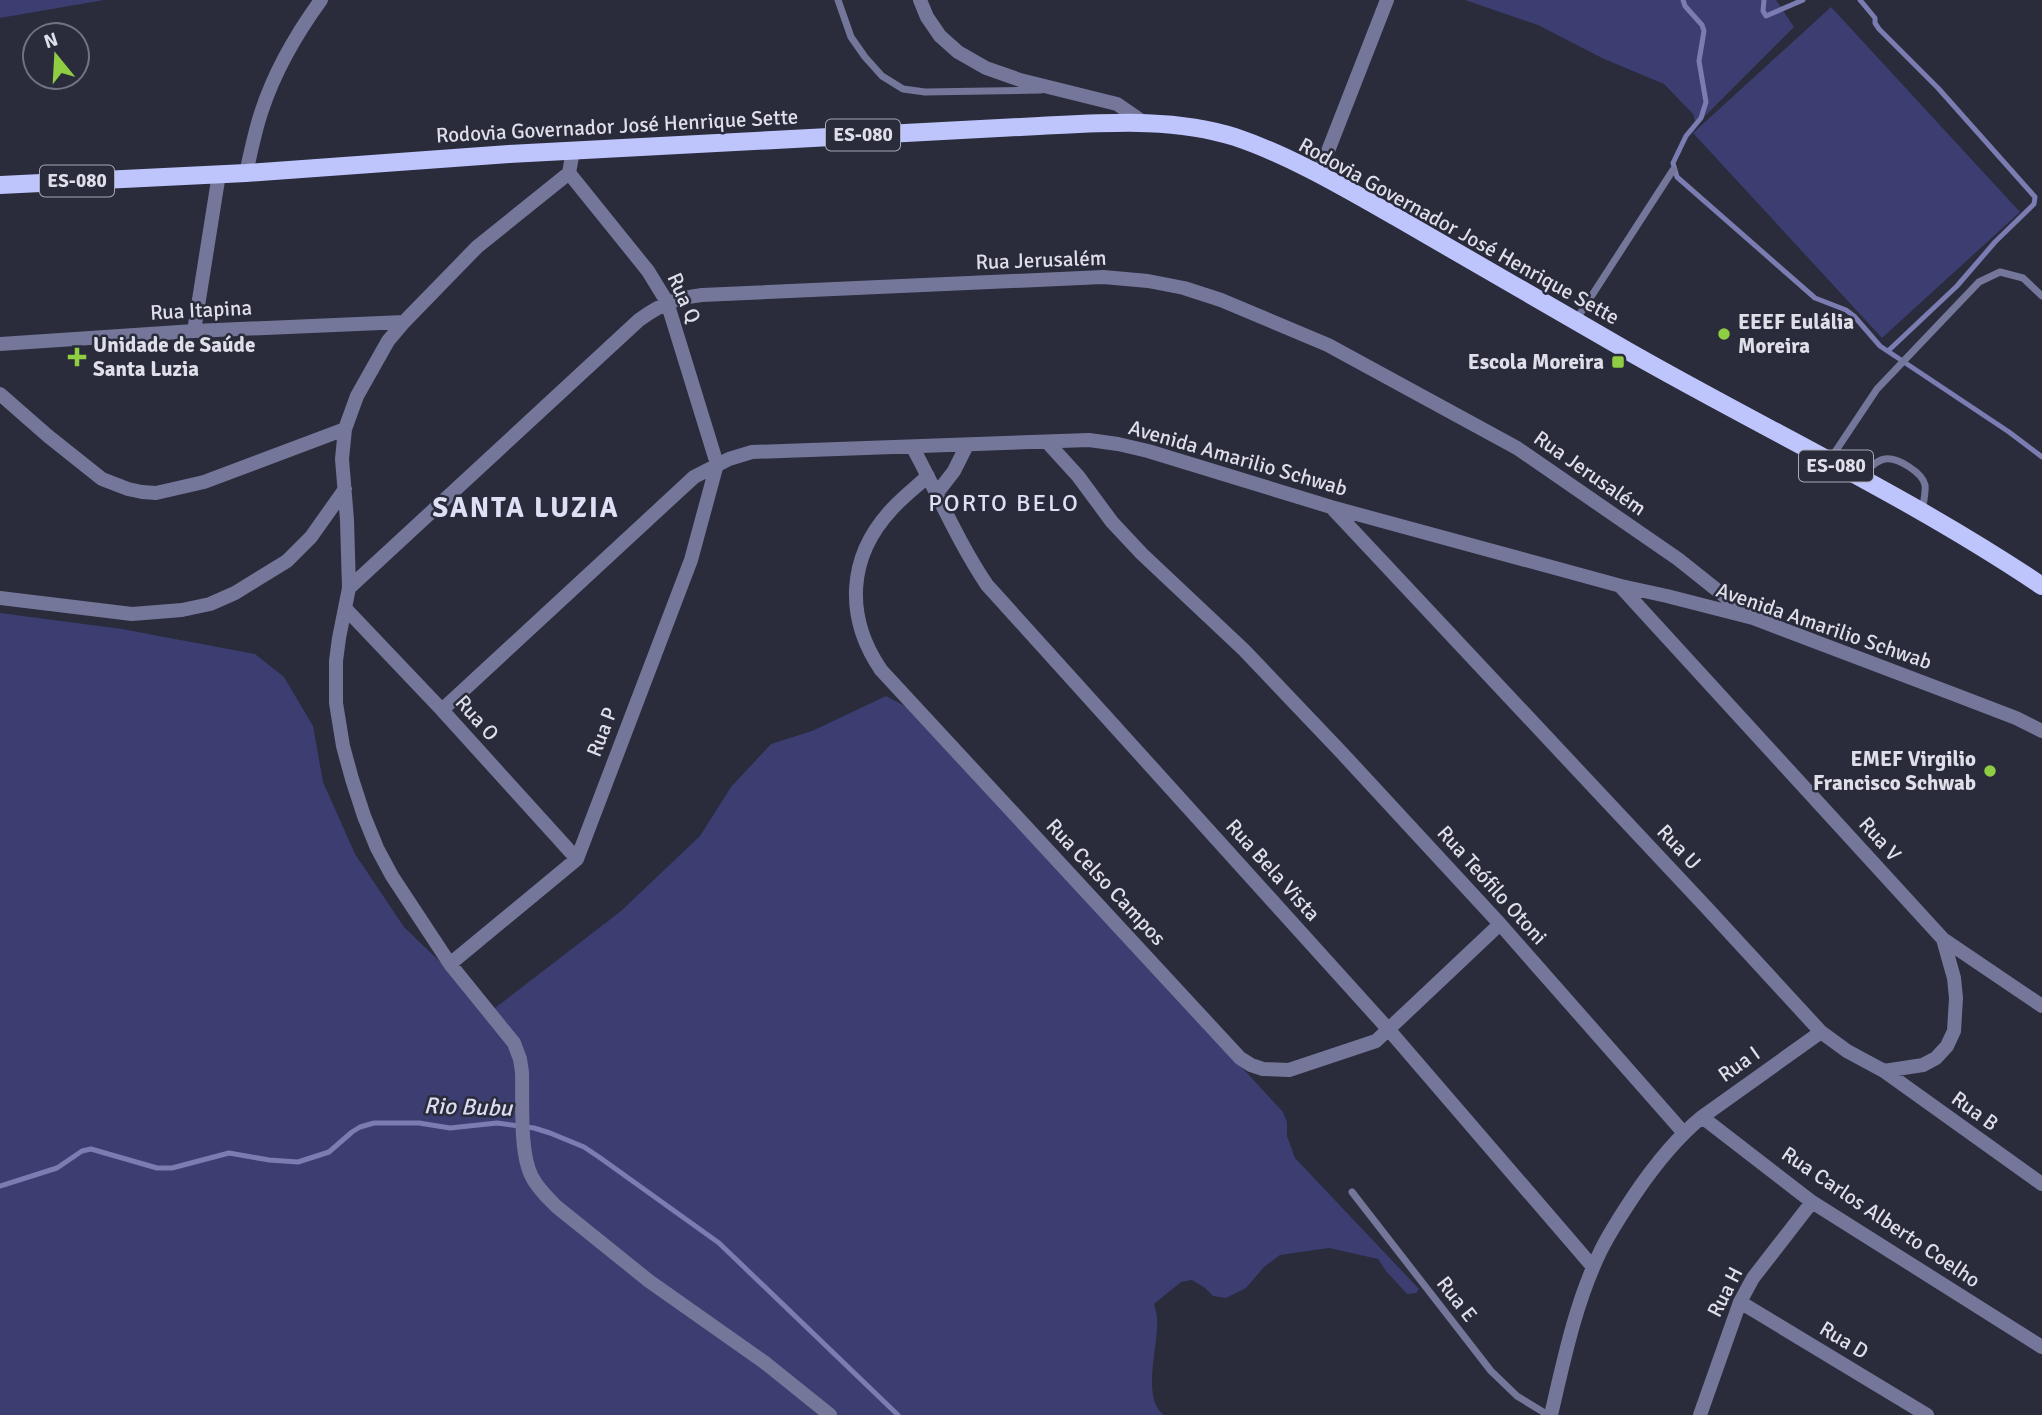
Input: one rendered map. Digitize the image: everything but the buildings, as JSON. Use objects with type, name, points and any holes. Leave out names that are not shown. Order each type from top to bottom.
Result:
[{"type":"main road","name":"Rodovia Governador José Henrique Sette","points":[[0,185],[246,173],[573,151],[1027,126],[1173,124],[1206,129],[1227,135],[1320,174],[1976,543],[2042,586]]},
{"type":"street","points":[[246,173],[262,110],[274,80],[304,23],[321,0]]},
{"type":"street","points":[[920,0],[927,17],[940,36],[958,52],[986,68],[1020,80],[1117,104],[1146,124]]},
{"type":"street","points":[[1320,174],[1387,0]]},
{"type":"street","points":[[573,151],[569,173],[477,247],[388,341],[364,383],[345,429],[342,459],[349,588],[336,661],[336,703],[343,746],[364,816],[392,876],[450,964],[514,1043],[522,1072],[525,1153],[531,1176],[543,1194],[649,1281],[764,1362],[830,1415]]},
{"type":"street","name":"Rua Q","points":[[569,173],[648,271],[667,302],[717,464]]},
{"type":"street","points":[[194,331],[219,174]]},
{"type":"street","name":"Rua Jerusalém","points":[[349,588],[639,320],[667,302],[702,295],[1103,277],[1184,288],[1222,300],[1328,345],[1517,448],[1678,559],[1753,618]]},
{"type":"street","name":"Rua Itapina","points":[[0,344],[194,331],[404,322]]},
{"type":"street","points":[[0,394],[102,479],[142,492],[156,493],[204,482],[345,429]]},
{"type":"street","name":"Avenida Amarilio Schwab","points":[[442,710],[679,490],[694,477],[717,464],[752,452],[1089,440],[1148,451],[1331,507],[1620,586],[1753,618],[2016,718],[2042,731]]},
{"type":"street","name":"Rua Teófilo Otoni","points":[[1047,442],[1078,476],[1112,522],[1244,650],[1500,924],[1683,1132]]},
{"type":"street","points":[[937,493],[954,471],[967,445]]},
{"type":"street","name":"Rua Bela Vista","points":[[913,448],[960,544],[987,585],[1389,1030],[1593,1267]]},
{"type":"street","name":"Rua P","points":[[450,964],[577,859],[691,560],[717,464]]},
{"type":"street","name":"Rua Celso Campos","points":[[928,476],[892,508],[868,542],[861,560],[855,598],[857,618],[870,654],[881,670],[1240,1058],[1263,1069],[1289,1070],[1376,1041],[1500,924]]},
{"type":"street","points":[[0,598],[132,614],[182,610],[210,604],[235,593],[287,561],[311,537],[345,489]]},
{"type":"street","name":"Rua U","points":[[1331,507],[1821,1032],[1847,1051],[1884,1071]]},
{"type":"street","name":"Rua V","points":[[1620,586],[1943,939],[2042,1006]]},
{"type":"street","name":"Rua O","points":[[345,608],[577,859]]},
{"type":"street","points":[[1884,1071],[1908,1069],[1929,1062],[1947,1046],[1954,1031],[1954,978],[1943,939]]},
{"type":"street","name":"Rua I","points":[[1683,1132],[1821,1032]]},
{"type":"street","name":"Rua B","points":[[1884,1071],[2042,1184]]},
{"type":"street","name":"Rua Carlos Alberto Coelho","points":[[1702,1117],[1812,1202],[2042,1347]]},
{"type":"street","points":[[1550,1415],[1567,1343],[1593,1267],[1614,1227],[1651,1171],[1683,1132]]},
{"type":"street","name":"Rua H","points":[[1700,1415],[1740,1302],[1753,1278],[1812,1202]]},
{"type":"street","name":"Rua D","points":[[1740,1302],[1927,1415]]},
{"type":"lane","points":[[838,0],[851,37],[865,57],[882,76],[903,89],[925,92],[1059,90]]},
{"type":"lane","points":[[1576,320],[1673,170]]},
{"type":"lane","points":[[1829,462],[1877,389],[1979,282],[2000,272],[2023,278],[2042,296]]},
{"type":"lane","points":[[1858,478],[1886,458],[1918,473],[1926,488],[1922,513]]},
{"type":"lane","name":"Rua E","points":[[1352,1192],[1491,1371],[1517,1396],[1550,1415]]},
{"type":"shaded area","points":[[0,0],[104,0],[0,18]]},
{"type":"shaded area","points":[[1465,0],[1776,0],[1794,27],[1696,125],[1693,114],[1664,84],[1602,58],[1538,25]]},
{"type":"shaded area","points":[[1831,7],[2020,212],[1882,338],[1693,133]]},
{"type":"shaded area","points":[[0,613],[122,629],[255,654],[284,677],[313,726],[323,782],[355,854],[404,927],[491,1011],[621,911],[700,836],[731,787],[771,744],[812,731],[886,696],[910,709],[1283,1112],[1287,1122],[1287,1136],[1295,1158],[1419,1289],[1416,1293],[1407,1294],[1378,1259],[1329,1248],[1280,1255],[1264,1267],[1246,1288],[1226,1298],[1213,1296],[1192,1280],[1181,1282],[1154,1304],[1157,1323],[1152,1386],[1157,1408],[1164,1415],[0,1415]]},
{"type":"waterway","points":[[1683,0],[1704,31],[1699,61],[1706,102],[1701,118],[1686,136],[1673,163],[1677,177],[1815,298],[1846,310],[1880,346],[2042,457]]},
{"type":"waterway","points":[[1764,0],[1763,11],[1766,16],[1803,0]]},
{"type":"waterway","points":[[1860,0],[1875,18],[1879,29],[1938,88],[2035,197],[2034,204],[1995,242],[1957,286],[1888,351]]},
{"type":"waterway","name":"Rio Bubu","points":[[0,1186],[57,1168],[82,1151],[91,1149],[157,1168],[172,1168],[229,1153],[298,1162],[329,1152],[352,1132],[374,1123],[419,1123],[450,1128],[497,1123],[534,1128],[584,1147],[719,1243],[898,1415]]},
{"type":"place","name":"EEEF Eulália Moreira","points":[[1724,334]]},
{"type":"place","name":"Unidade de Saúde Santa Luzia","points":[[77,357]]},
{"type":"place","name":"Escola Moreira","points":[[1618,362]]},
{"type":"place","name":"EMEF Virgilio Francisco Schwab","points":[[1990,771]]},
{"type":"district","name":"PORTO BELO","points":[[1004,503]]},
{"type":"district","name":"SANTA LUZIA","points":[[526,508]]}]
